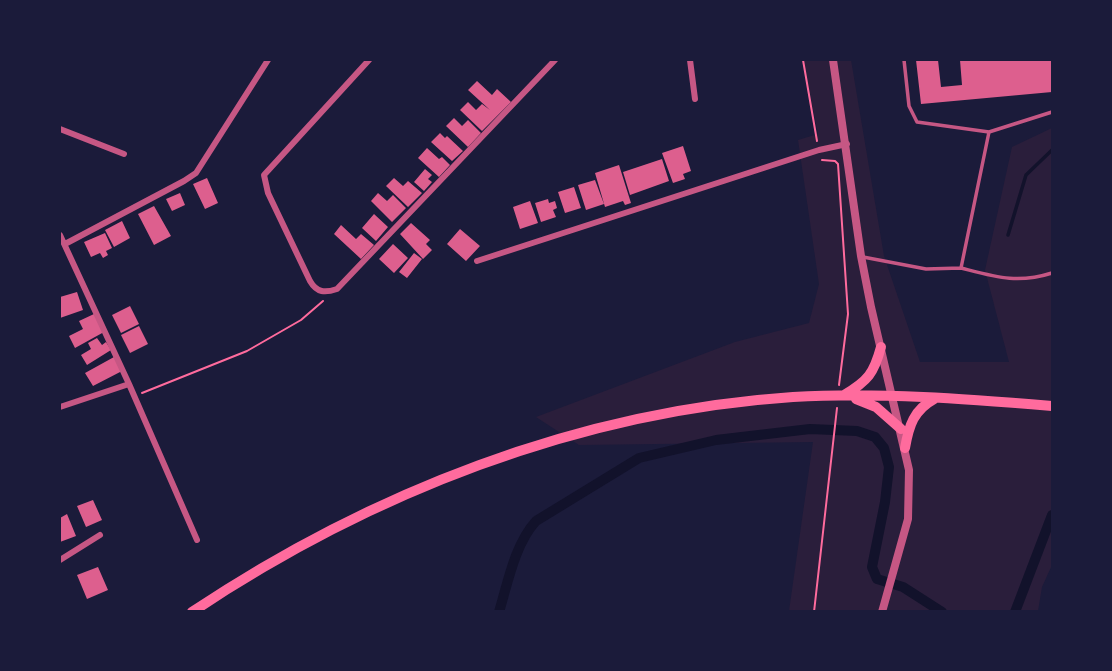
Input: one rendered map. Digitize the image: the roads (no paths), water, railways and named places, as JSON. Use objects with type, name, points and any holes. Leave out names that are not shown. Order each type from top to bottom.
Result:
[{"type":"main road","points":[[841,396],[865,382],[873,372],[881,347]]},
{"type":"main road","points":[[841,396],[876,407],[901,429]]},
{"type":"main road","points":[[192,611],[251,573],[330,529],[421,488],[513,454],[621,423],[693,408],[780,398],[894,396],[1052,406]]},
{"type":"main road","points":[[905,448],[914,415],[922,405],[935,398]]},
{"type":"street","points":[[65,243],[196,173],[268,60]]},
{"type":"street","points":[[369,60],[264,176],[268,194],[314,288],[328,292],[337,289],[555,60]]},
{"type":"street","points":[[690,60],[695,99]]},
{"type":"street","points":[[833,60],[861,256],[905,448],[910,489],[908,519],[882,611]]},
{"type":"street","points":[[60,129],[124,154]]},
{"type":"street","points":[[477,261],[819,150],[847,144]]},
{"type":"street","points":[[60,235],[135,396],[197,540]]},
{"type":"street","points":[[60,407],[129,384]]},
{"type":"street","points":[[60,560],[100,535]]},
{"type":"lane","points":[[904,60],[909,106],[917,122],[989,132],[1052,112]]},
{"type":"lane","points":[[961,268],[989,132]]},
{"type":"lane","points":[[861,256],[926,269],[961,268],[995,277],[1026,280],[1052,273]]},
{"type":"waterway","points":[[1008,235],[1026,175],[1052,150]]},
{"type":"waterway","points":[[499,612],[517,552],[536,521],[639,458],[716,440],[810,429],[857,431],[875,437],[884,448],[889,467],[872,567],[877,579],[903,587],[942,612]]},
{"type":"waterway","points":[[1015,612],[1052,515]]}]
